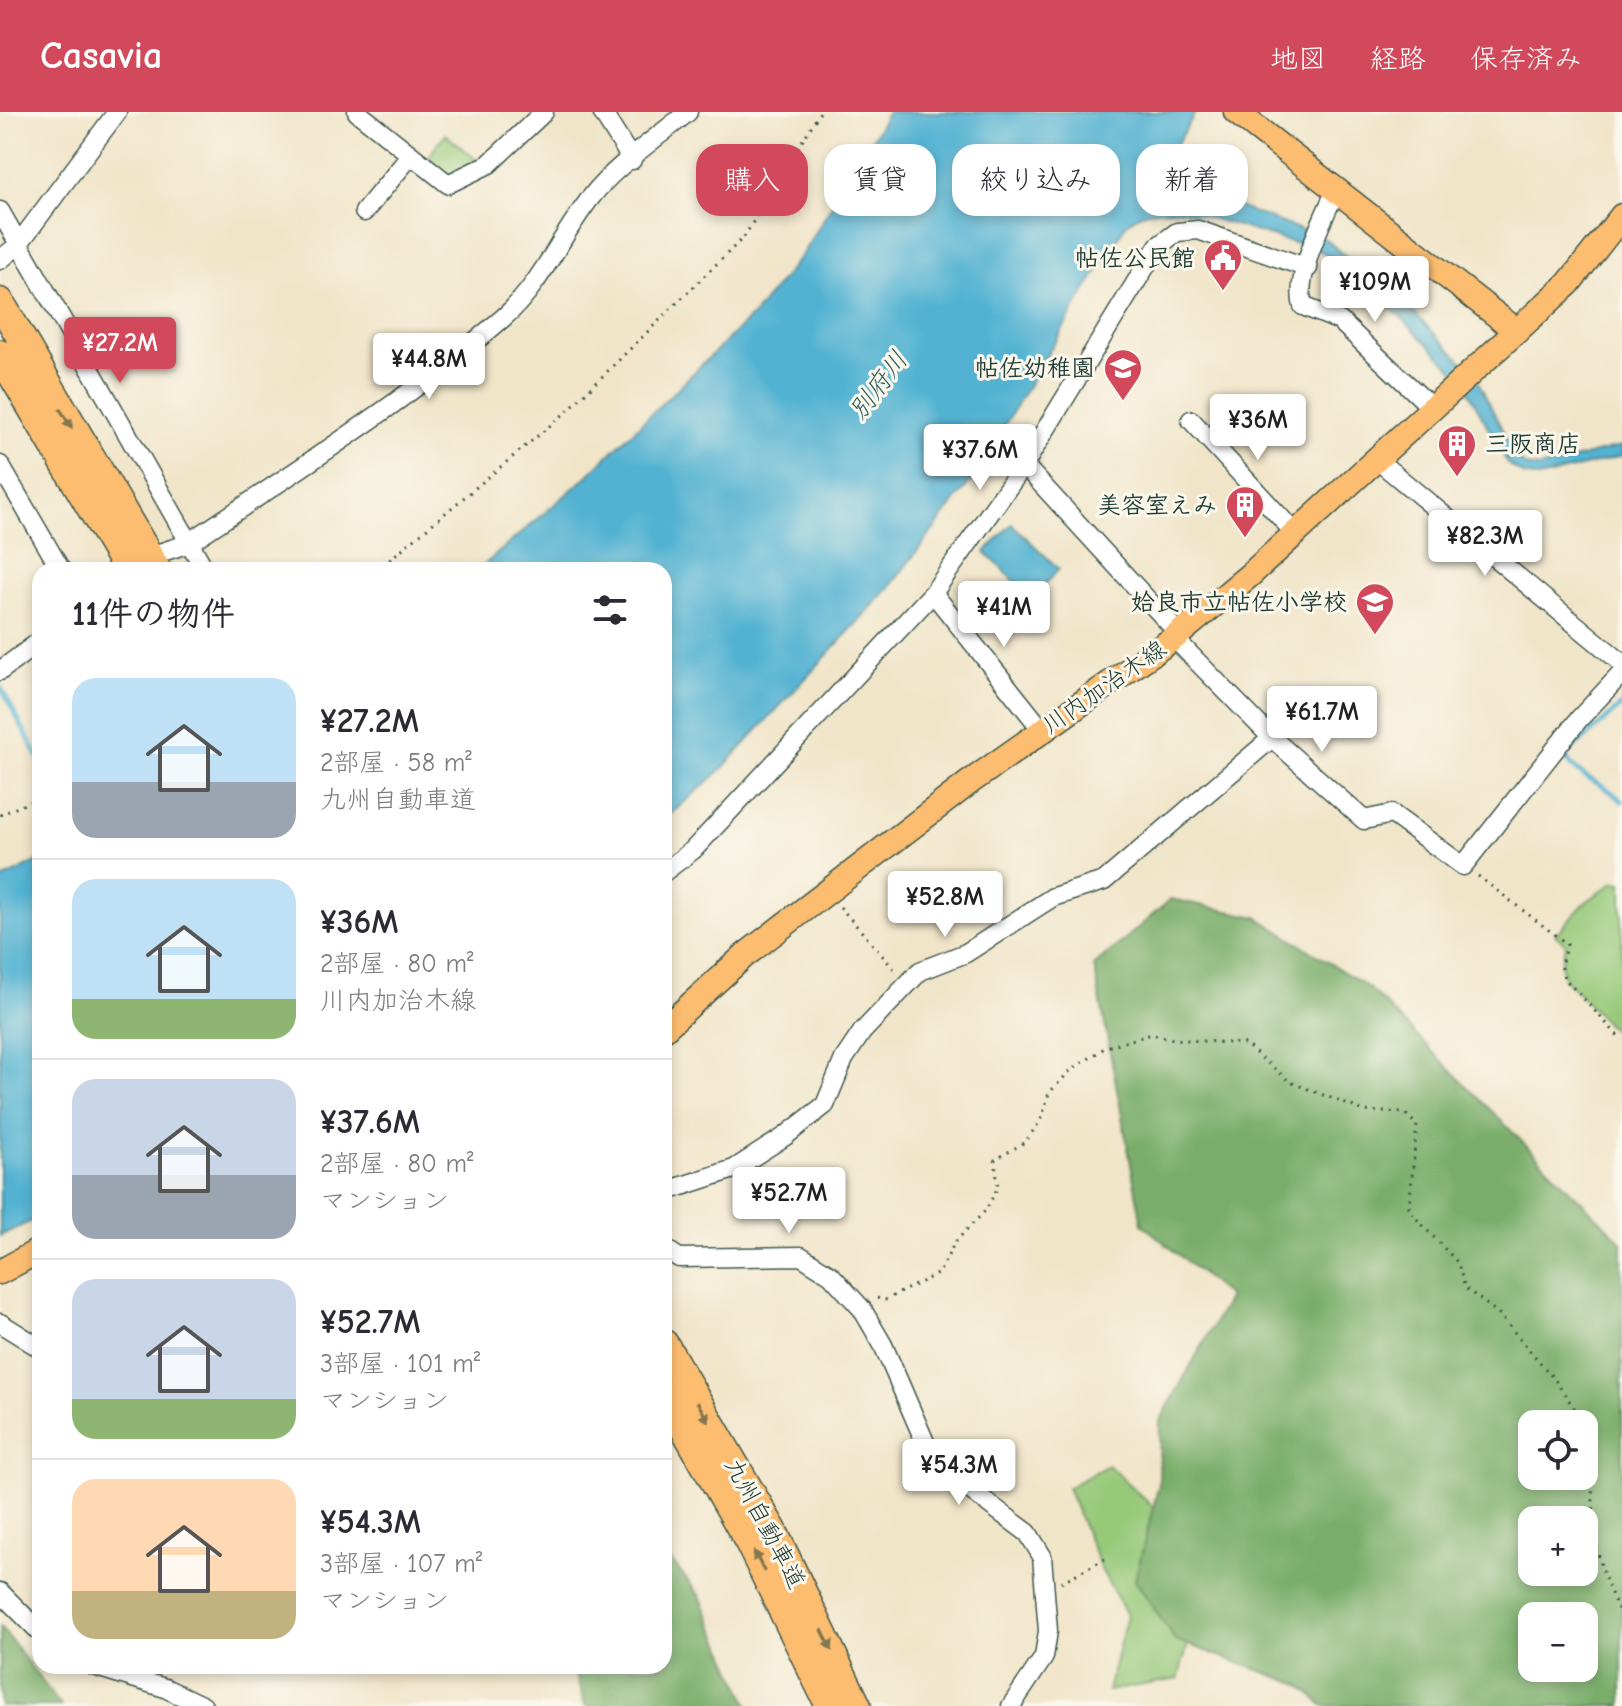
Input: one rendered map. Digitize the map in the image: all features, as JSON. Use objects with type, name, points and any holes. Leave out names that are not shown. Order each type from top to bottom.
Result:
[{"type":"highway","points":[[0,302],[158,561]]},
{"type":"highway","points":[[0,354],[123,562]]},
{"type":"highway","name":"九州自動車道","points":[[672,1358],[772,1529],[857,1706]]},
{"type":"highway","name":"九州自動車道","points":[[672,1406],[749,1542],[830,1706]]},
{"type":"main road","points":[[1238,113],[1517,331]]},
{"type":"main road","name":"川内加治木線","points":[[672,1022],[744,956],[1043,731],[1176,636],[1251,574],[1293,531],[1568,284],[1622,216]]},
{"type":"main road","points":[[0,1272],[32,1254]]},
{"type":"street","points":[[0,260],[17,246],[117,112]]},
{"type":"street","points":[[357,112],[448,184],[489,164],[544,112]]},
{"type":"street","points":[[602,112],[632,160]]},
{"type":"street","points":[[158,561],[349,435],[503,318],[533,288],[561,238],[594,193],[688,112]]},
{"type":"street","points":[[364,212],[411,155]]},
{"type":"street","points":[[1336,190],[1316,235],[1299,293],[1303,306],[1340,321],[1431,407]]},
{"type":"street","points":[[0,211],[17,246],[199,562]]},
{"type":"street","points":[[672,866],[693,850],[933,593],[1024,465],[1158,246],[1177,232],[1198,230],[1309,261]]},
{"type":"street","points":[[1191,420],[1293,531]]},
{"type":"street","points":[[1376,459],[1622,663]]},
{"type":"street","points":[[0,465],[56,562]]},
{"type":"street","points":[[1024,465],[1176,636],[1272,738],[1364,820],[1392,814],[1463,866],[1579,719],[1622,673]]},
{"type":"street","points":[[933,593],[1043,731]]},
{"type":"street","points":[[0,671],[32,647]]},
{"type":"street","points":[[672,1189],[734,1169],[784,1137],[825,1105],[844,1059],[862,1032],[920,971],[966,953],[1053,897],[1104,881],[1272,738]]},
{"type":"street","points":[[672,1253],[679,1258],[801,1256],[831,1275],[862,1309],[901,1379],[923,1444],[934,1463],[1028,1533],[1042,1556],[1047,1589],[1044,1657],[1011,1706]]},
{"type":"street","points":[[0,1323],[32,1343]]},
{"type":"street","points":[[0,1592],[32,1618]]},
{"type":"street","points":[[119,1674],[165,1688],[203,1706]]},
{"type":"path","points":[[387,562],[564,414],[744,237],[820,112]]},
{"type":"path","points":[[0,815],[32,801]]},
{"type":"path","points":[[1463,866],[1567,944],[1561,964],[1564,978],[1622,1040]]},
{"type":"path","points":[[827,892],[909,986]]},
{"type":"path","points":[[862,1309],[877,1297],[885,1300],[939,1273],[955,1242],[986,1210],[998,1187],[995,1160],[1025,1142],[1041,1120],[1049,1093],[1070,1071],[1106,1047],[1152,1034],[1173,1039],[1245,1044],[1290,1082],[1364,1111],[1405,1113],[1412,1117],[1417,1125],[1409,1207],[1414,1216],[1458,1263],[1465,1288],[1498,1313],[1555,1380],[1576,1410]]},
{"type":"path","points":[[1594,1490],[1597,1547],[1608,1590],[1622,1617]]},
{"type":"path","points":[[1047,1589],[1105,1559]]},
{"type":"green space","points":[[445,134],[478,161],[449,179],[425,162]]},
{"type":"green space","points":[[1614,882],[1622,883],[1622,1040],[1564,978],[1561,964],[1566,944],[1555,935],[1586,902]]},
{"type":"green space","points":[[1171,899],[1257,917],[1369,988],[1622,1242],[1622,1706],[1324,1706],[1300,1685],[1175,1640],[1135,1580],[1159,1484],[1160,1421],[1229,1297],[1142,1224],[1094,966]]},
{"type":"green space","points":[[1108,1465],[1183,1535],[1206,1582],[1178,1679],[1108,1691],[1127,1615],[1102,1571],[1067,1488]]},
{"type":"green space","points":[[672,1562],[700,1596],[749,1706],[585,1706],[575,1674],[672,1674]]},
{"type":"green space","points":[[0,1626],[32,1668],[32,1674],[37,1674],[61,1706],[0,1706]]},
{"type":"water","name":"別府川","points":[[888,112],[1196,112],[1177,144],[1136,144],[1138,216],[1127,223],[970,482],[889,588],[720,771],[672,813],[672,562],[487,562],[582,481],[755,313],[803,253],[825,216],[936,216],[936,144],[869,144]]},
{"type":"water","points":[[1248,210],[1325,239],[1407,306],[1460,359],[1479,383],[1516,457],[1525,466],[1539,468],[1622,446],[1622,456],[1539,478],[1523,475],[1508,464],[1469,392],[1451,367],[1398,314],[1321,251],[1204,216],[1248,216]]},
{"type":"water","points":[[1012,524],[1059,569],[1032,598],[985,552]]},
{"type":"water","points":[[32,864],[32,1221],[0,1236],[0,880]]},
{"type":"waterway","points":[[1,688],[32,745]]},
{"type":"waterway","points":[[1622,705],[1565,756],[1576,770],[1622,801]]},
{"type":"place","name":"帖佐公民館","points":[[1223,292]]},
{"type":"place","name":"帖佐幼稚園","points":[[1123,402]]},
{"type":"place","name":"三阪商店","points":[[1457,478]]},
{"type":"place","name":"美容室えみ","points":[[1245,539]]},
{"type":"place","name":"姶良市立帖佐小学校","points":[[1375,636]]}]
